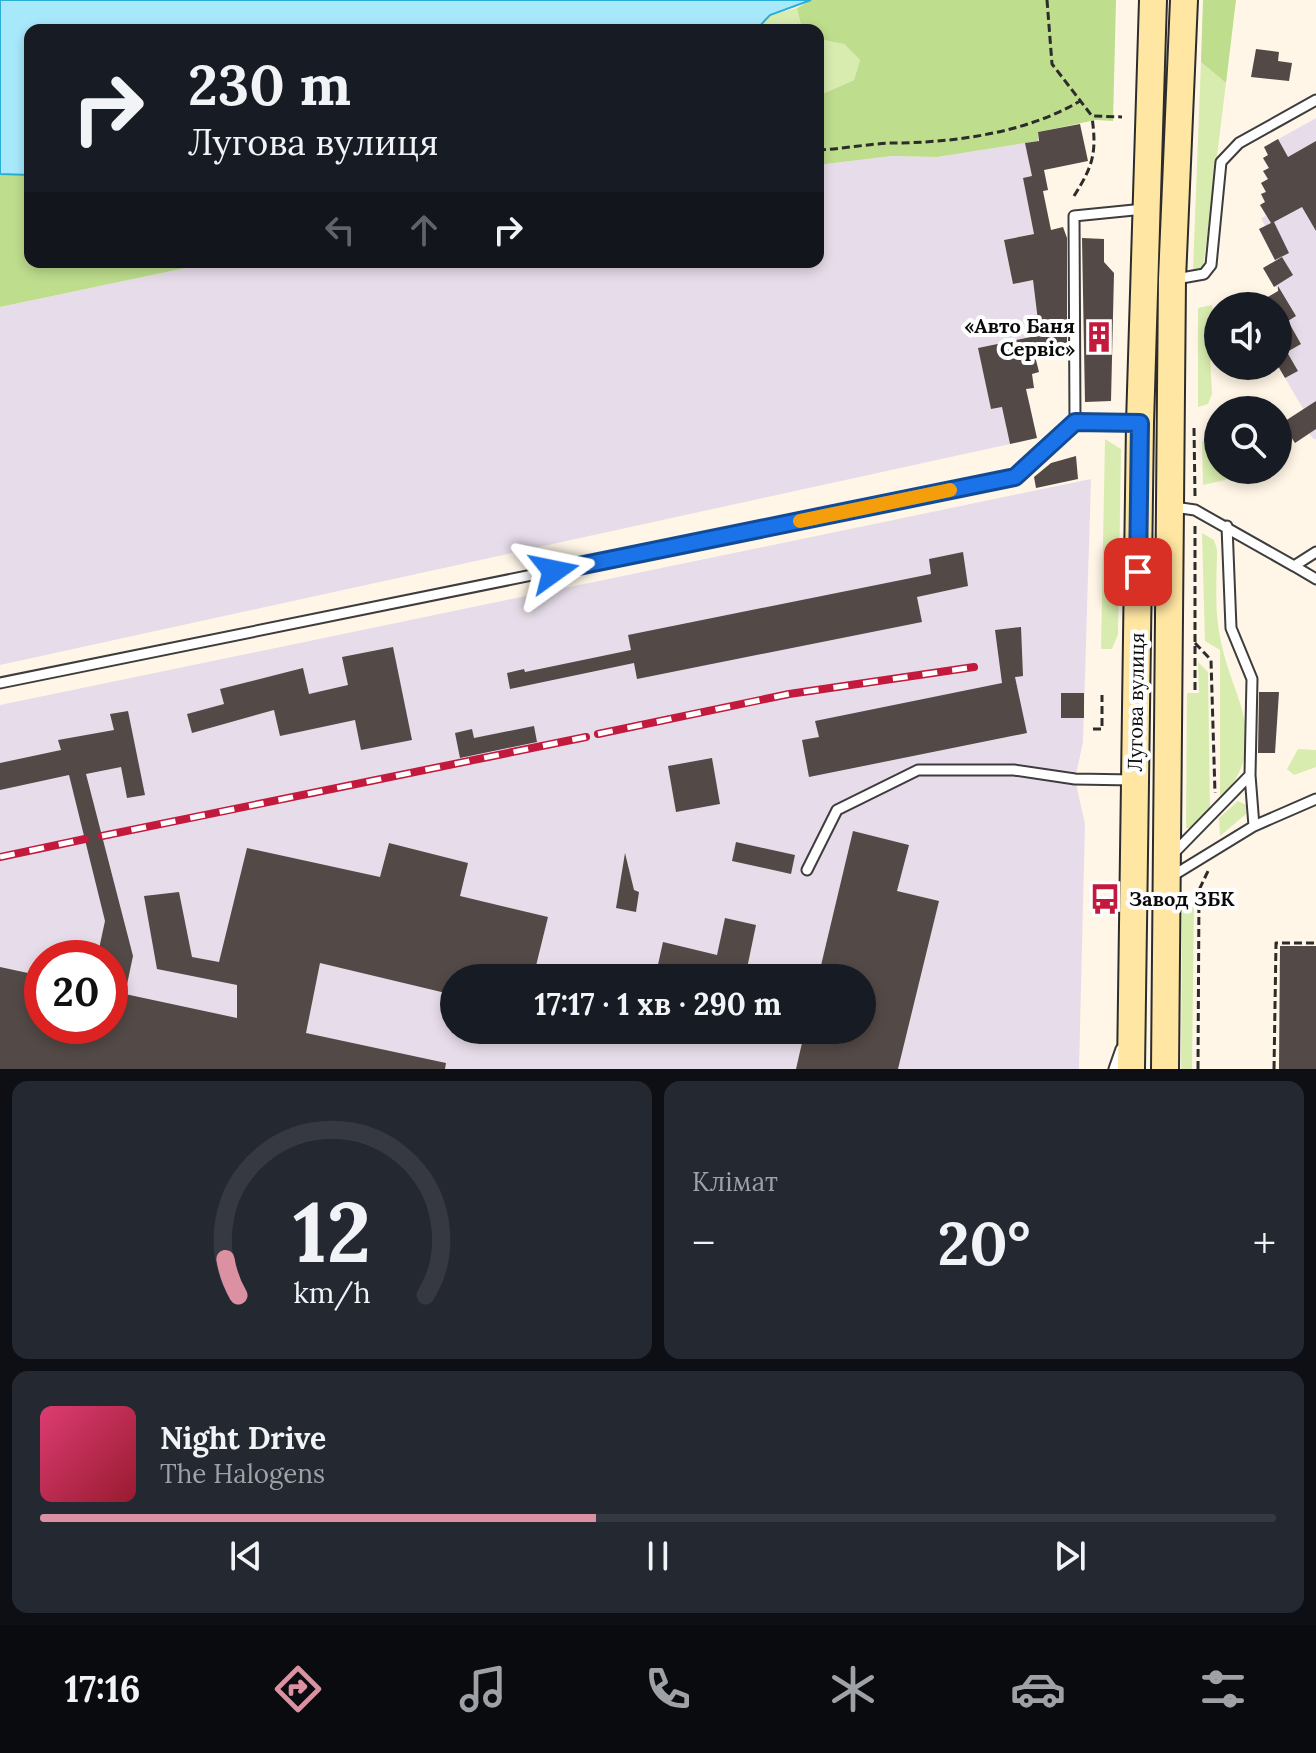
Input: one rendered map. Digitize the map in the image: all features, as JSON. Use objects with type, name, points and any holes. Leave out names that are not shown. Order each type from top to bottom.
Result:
[{"type":"main road","name":"Лугова вулиця","points":[[1131,1069],[1140,423],[1153,0]]},
{"type":"main road","name":"Лугова вулиця","points":[[1165,1069],[1172,279],[1184,0]]},
{"type":"lane","points":[[1172,279],[1204,274],[1211,265],[1221,162],[1239,143],[1316,100]]},
{"type":"lane","points":[[1075,422],[1074,216],[1145,209]]},
{"type":"lane","points":[[0,683],[1015,477],[1075,422],[1140,423]]},
{"type":"lane","points":[[1171,506],[1195,510],[1227,526],[1316,579]]},
{"type":"lane","points":[[1227,526],[1231,628],[1252,679],[1250,775],[1254,826]]},
{"type":"lane","points":[[1294,566],[1316,552]]},
{"type":"lane","points":[[807,870],[837,810],[918,770],[1014,770],[1075,779],[1135,781]]},
{"type":"lane","points":[[1166,870],[1250,775]]},
{"type":"lane","points":[[1166,870],[1316,799]]},
{"type":"lane","points":[[1114,1069],[1132,1020]]},
{"type":"path","points":[[1047,0],[1052,64],[1092,116],[1095,141],[1091,169],[1074,196]]},
{"type":"path","points":[[824,149],[889,143],[918,145],[1056,116],[1080,101]]},
{"type":"path","points":[[1092,116],[1122,117]]},
{"type":"path","points":[[1194,657],[1195,690]]},
{"type":"path","points":[[1093,729],[1102,729],[1102,695]]},
{"type":"path","points":[[1274,1069],[1276,943],[1316,943]]},
{"type":"shaded area","points":[[1316,118],[1316,439],[1309,434],[1315,429],[1286,380],[1292,380],[1292,374],[1298,371],[1292,361],[1292,349],[1301,343],[1292,328],[1292,318],[1296,316],[1292,310],[1292,292],[1280,292],[1263,268],[1275,261],[1259,229],[1265,226],[1261,218],[1266,216],[1260,205],[1265,202],[1261,194],[1266,191],[1261,183],[1268,179],[1263,171],[1268,168],[1263,158],[1268,155],[1264,147]]},
{"type":"shaded area","points":[[1038,141],[1048,190],[1043,191],[1041,232],[1004,240],[1013,284],[1033,280],[1039,329],[1030,331],[1031,337],[979,348],[991,409],[1029,402],[1033,421],[1006,427],[1010,444],[0,665],[0,307],[185,268],[824,268],[824,164],[892,156],[937,157]]},
{"type":"shaded area","points":[[1091,479],[1083,742],[1075,779],[1085,824],[1079,1069],[0,1069],[0,705]]},
{"type":"green space","points":[[811,0],[1116,0],[1113,121],[1096,120],[1038,132],[1038,141],[937,157],[892,156],[824,164],[824,93],[854,80],[860,60],[844,44],[824,40],[824,24],[801,24],[797,8]]},
{"type":"green space","points":[[1203,0],[1236,0],[1226,83],[1201,62]]},
{"type":"green space","points":[[797,8],[801,24],[762,24],[771,15]]},
{"type":"green space","points":[[824,40],[844,44],[860,60],[854,80],[824,93]]},
{"type":"green space","points":[[1201,62],[1226,83],[1203,269],[1193,270]]},
{"type":"green space","points":[[0,174],[24,175],[24,268],[185,268],[0,307]]},
{"type":"green space","points":[[1204,307],[1204,380],[1211,380],[1212,394],[1204,396],[1204,405],[1198,407],[1198,308]]},
{"type":"green space","points":[[1105,439],[1121,449],[1118,634],[1112,649],[1101,649]]},
{"type":"green space","points":[[1202,441],[1204,484],[1207,484],[1203,485]]},
{"type":"green space","points":[[1202,533],[1214,540],[1217,549],[1218,626],[1247,738],[1244,758],[1236,778],[1220,800],[1220,650],[1205,641]]},
{"type":"green space","points":[[1198,662],[1208,672],[1210,810],[1186,828],[1187,693],[1199,693]]},
{"type":"green space","points":[[1298,749],[1316,750],[1316,767],[1294,775],[1287,769]]},
{"type":"green space","points":[[1238,801],[1246,805],[1246,814],[1220,836],[1219,818]]},
{"type":"green space","points":[[1194,898],[1192,1069],[1181,1069],[1182,914]]},
{"type":"water","points":[[0,0],[811,0],[770,15],[762,24],[24,24],[24,175],[0,174]]},
{"type":"building","points":[[1256,49],[1279,52],[1278,61],[1292,63],[1289,81],[1251,77]]},
{"type":"building","points":[[1080,124],[1088,161],[1044,170],[1048,190],[1043,191],[1051,230],[1063,227],[1067,238],[1067,350],[1035,356],[1039,372],[1032,374],[1034,388],[1026,389],[1037,438],[1010,444],[1002,407],[991,409],[978,348],[1031,337],[1030,331],[1039,329],[1033,280],[1013,284],[1004,240],[1034,234],[1023,178],[1032,176],[1025,143],[1039,141],[1038,132]]},
{"type":"building","points":[[1278,139],[1288,157],[1316,141],[1316,231],[1302,207],[1274,222],[1289,253],[1275,260],[1259,229],[1271,223],[1260,205],[1265,202],[1261,194],[1266,192],[1261,183],[1268,179],[1263,171],[1269,168],[1263,158],[1268,155],[1264,147]]},
{"type":"building","name":"«Авто Баня Сервіс»","points":[[1082,238],[1104,239],[1104,262],[1114,273],[1111,401],[1085,402]]},
{"type":"building","points":[[1282,257],[1293,275],[1274,287],[1263,268]]},
{"type":"building","points":[[1292,328],[1301,344],[1292,349]]},
{"type":"building","points":[[1292,361],[1298,371],[1292,374]]},
{"type":"building","points":[[1316,401],[1316,429],[1295,443],[1292,438],[1292,417]]},
{"type":"building","points":[[1076,456],[1078,479],[1036,488],[1034,477],[1051,463]]},
{"type":"building","points":[[963,552],[968,586],[917,597],[922,622],[637,679],[634,663],[510,689],[507,673],[631,650],[628,635],[931,574],[929,559]]},
{"type":"building","points":[[1021,627],[1023,676],[1015,677],[1027,733],[809,777],[802,740],[819,737],[815,721],[1002,683],[995,630]]},
{"type":"building","points":[[393,647],[412,740],[361,750],[355,720],[280,736],[274,710],[192,733],[187,714],[224,704],[220,689],[303,668],[309,694],[348,685],[342,657]]},
{"type":"building","points":[[1259,692],[1279,692],[1275,753],[1258,753]]},
{"type":"building","points":[[1061,693],[1084,693],[1084,718],[1061,718]]},
{"type":"building","points":[[128,711],[145,795],[127,798],[121,767],[86,774],[133,956],[128,980],[128,940],[101,940],[105,921],[69,775],[0,790],[0,763],[61,750],[58,740],[114,730],[110,714]]},
{"type":"building","points":[[534,726],[537,742],[460,758],[455,733],[472,729],[474,738]]},
{"type":"building","points":[[712,758],[720,804],[676,812],[668,766]]},
{"type":"building","points":[[853,831],[909,845],[897,891],[939,901],[898,1069],[796,1069],[802,1044],[876,1044],[876,964],[821,964]]},
{"type":"building","points":[[736,842],[795,855],[791,874],[732,861]]},
{"type":"building","points":[[389,843],[468,863],[460,896],[548,917],[536,964],[440,964],[440,992],[320,963],[306,1033],[446,1063],[445,1069],[0,1069],[0,967],[24,972],[24,1044],[128,1044],[128,995],[237,1018],[237,985],[157,969],[144,896],[179,892],[192,957],[219,962],[247,848],[380,877]]},
{"type":"building","points":[[625,853],[634,890],[639,892],[636,912],[616,908]]},
{"type":"building","points":[[725,918],[756,925],[748,964],[658,964],[663,942],[717,955]]},
{"type":"building","points":[[1280,946],[1316,946],[1316,1069],[1279,1069]]},
{"type":"railway","points":[[598,734],[789,694],[974,667]]},
{"type":"railway","points":[[102,836],[586,737]]},
{"type":"railway","points":[[0,857],[85,839]]},
{"type":"slow traffic","points":[[800,521],[950,490]]},
{"type":"place","name":"«Авто Баня Сервіс»","points":[[1099,337]]},
{"type":"place","name":"Завод ЗБК","points":[[1105,899]]},
{"type":"route","points":[[554,571],[1015,477],[1075,422],[1091,422],[1140,423],[1138,572]]}]
